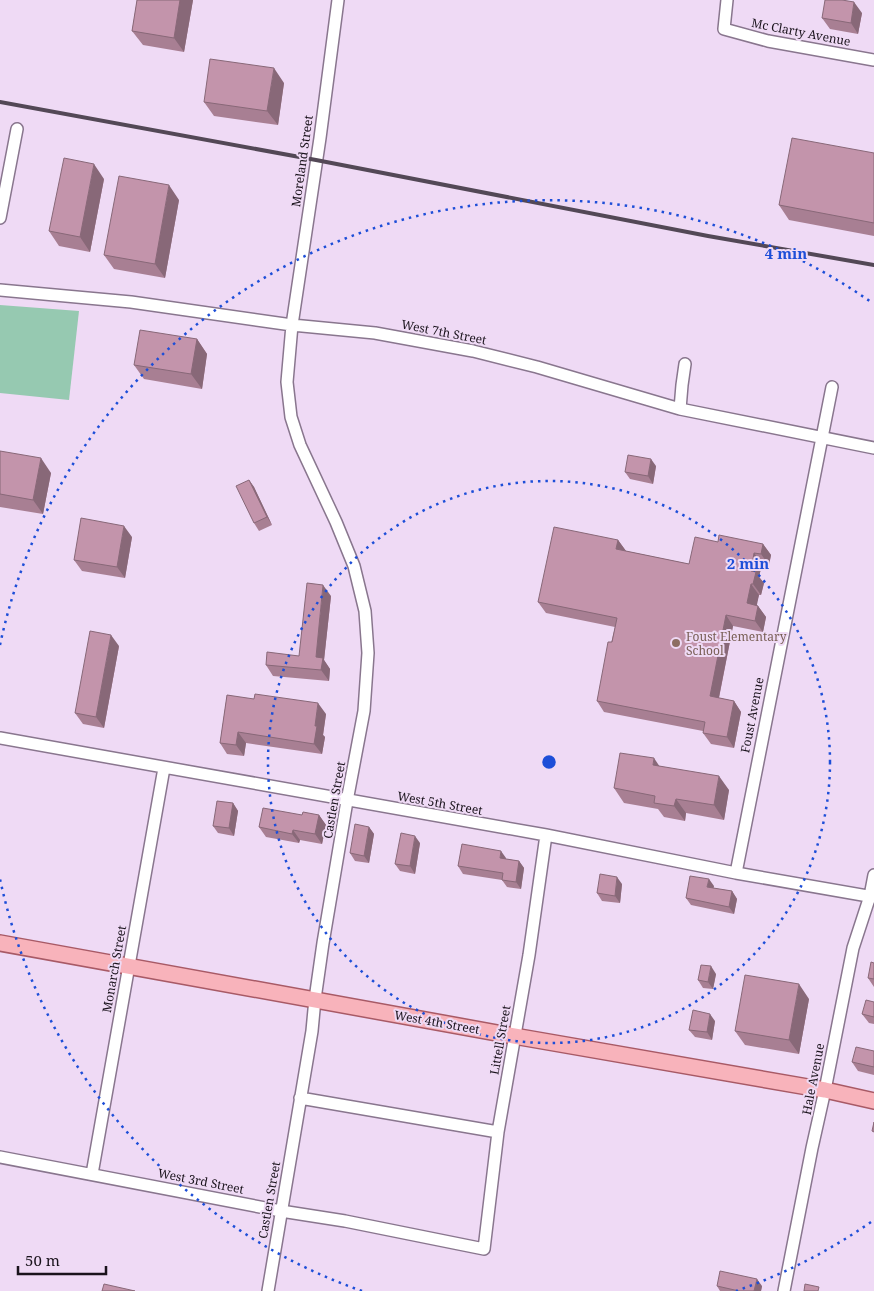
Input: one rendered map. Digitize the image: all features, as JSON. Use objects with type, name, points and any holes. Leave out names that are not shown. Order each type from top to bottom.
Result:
[{"type":"main road","name":"West 4th Street","points":[[0,943],[825,1090],[874,1101]]},
{"type":"street","name":"Moreland Street","points":[[292,325],[320,138],[338,0]]},
{"type":"street","name":"Mc Clarty Avenue","points":[[727,0],[724,29],[768,41],[874,60]]},
{"type":"street","points":[[0,218],[17,128]]},
{"type":"street","name":"West 7th Street","points":[[0,290],[130,302],[292,325],[375,333],[474,351],[536,366],[680,409],[874,448]]},
{"type":"street","name":"Castlen Street","points":[[268,1291],[312,1031],[315,999],[347,800],[364,711],[368,653],[365,611],[354,566],[300,445],[291,417],[287,382],[292,325]]},
{"type":"street","points":[[680,409],[685,364]]},
{"type":"street","name":"Foust Avenue","points":[[736,872],[832,387]]},
{"type":"street","name":"West 5th Street","points":[[0,738],[546,835],[872,896]]},
{"type":"street","name":"Monarch Street","points":[[92,1174],[164,768]]},
{"type":"street","name":"Littell Street","points":[[484,1249],[498,1132],[529,955],[546,835]]},
{"type":"street","name":"Hale Avenue","points":[[784,1291],[852,948],[872,896],[874,875]]},
{"type":"street","points":[[300,1098],[498,1132]]},
{"type":"street","name":"West 3rd Street","points":[[0,1157],[281,1211],[345,1221],[484,1249]]},
{"type":"green space","points":[[0,305],[79,311],[69,400],[0,393]]},
{"type":"building","points":[[137,0],[180,0],[174,38],[132,31]]},
{"type":"building","points":[[825,0],[854,2],[851,23],[822,18]]},
{"type":"building","points":[[210,59],[274,68],[267,111],[204,102]]},
{"type":"building","points":[[792,138],[874,153],[874,223],[779,205]]},
{"type":"building","points":[[64,158],[94,164],[80,237],[49,231]]},
{"type":"building","points":[[119,176],[169,185],[155,264],[104,255]]},
{"type":"building","points":[[140,330],[197,339],[191,374],[134,365]]},
{"type":"building","points":[[0,451],[41,458],[33,500],[0,494]]},
{"type":"building","points":[[628,455],[651,459],[648,476],[625,472]]},
{"type":"building","points":[[249,480],[267,517],[254,523],[236,486]]},
{"type":"building","points":[[81,518],[124,526],[117,567],[74,560]]},
{"type":"building","name":"Foust Elementary School","points":[[554,527],[618,540],[616,549],[689,564],[695,537],[718,542],[719,535],[763,544],[761,554],[754,553],[751,571],[756,572],[747,603],[758,606],[755,621],[726,615],[710,696],[734,701],[727,737],[703,733],[705,722],[597,701],[608,642],[612,642],[617,618],[538,602]]},
{"type":"building","points":[[307,583],[323,585],[316,657],[323,658],[321,670],[266,665],[267,652],[299,656]]},
{"type":"building","points":[[90,631],[111,635],[96,717],[75,713]]},
{"type":"building","points":[[255,694],[318,703],[314,744],[238,732],[236,745],[220,743],[227,695],[254,699]]},
{"type":"building","points":[[620,753],[654,758],[653,765],[719,776],[714,805],[676,799],[674,806],[654,803],[655,796],[614,788]]},
{"type":"building","points":[[217,801],[233,803],[229,828],[213,826]]},
{"type":"building","points":[[263,808],[302,815],[303,812],[319,815],[315,834],[293,830],[292,834],[259,827]]},
{"type":"building","points":[[355,824],[369,827],[364,856],[350,853]]},
{"type":"building","points":[[401,833],[415,836],[410,866],[395,864]]},
{"type":"building","points":[[462,844],[501,851],[500,858],[519,861],[516,882],[502,880],[503,873],[458,866]]},
{"type":"building","points":[[600,874],[617,877],[615,896],[597,893]]},
{"type":"building","points":[[690,876],[709,879],[707,887],[732,891],[729,907],[686,898]]},
{"type":"building","points":[[871,962],[874,963],[874,979],[868,978]]},
{"type":"building","points":[[701,965],[711,966],[708,982],[698,980]]},
{"type":"building","points":[[745,975],[799,984],[789,1040],[735,1031]]},
{"type":"building","points":[[866,1000],[874,1002],[874,1017],[862,1014]]},
{"type":"building","points":[[693,1010],[710,1014],[707,1032],[689,1030]]},
{"type":"building","points":[[856,1047],[874,1051],[874,1067],[852,1062]]},
{"type":"building","points":[[720,1271],[757,1279],[754,1291],[739,1291],[717,1286]]},
{"type":"building","points":[[104,1284],[135,1291],[102,1291]]},
{"type":"building","points":[[805,1284],[819,1287],[818,1291],[804,1291]]},
{"type":"railway","points":[[0,102],[316,160],[708,236],[874,265]]},
{"type":"place","name":"Foust Elementary School","points":[[676,643]]}]
